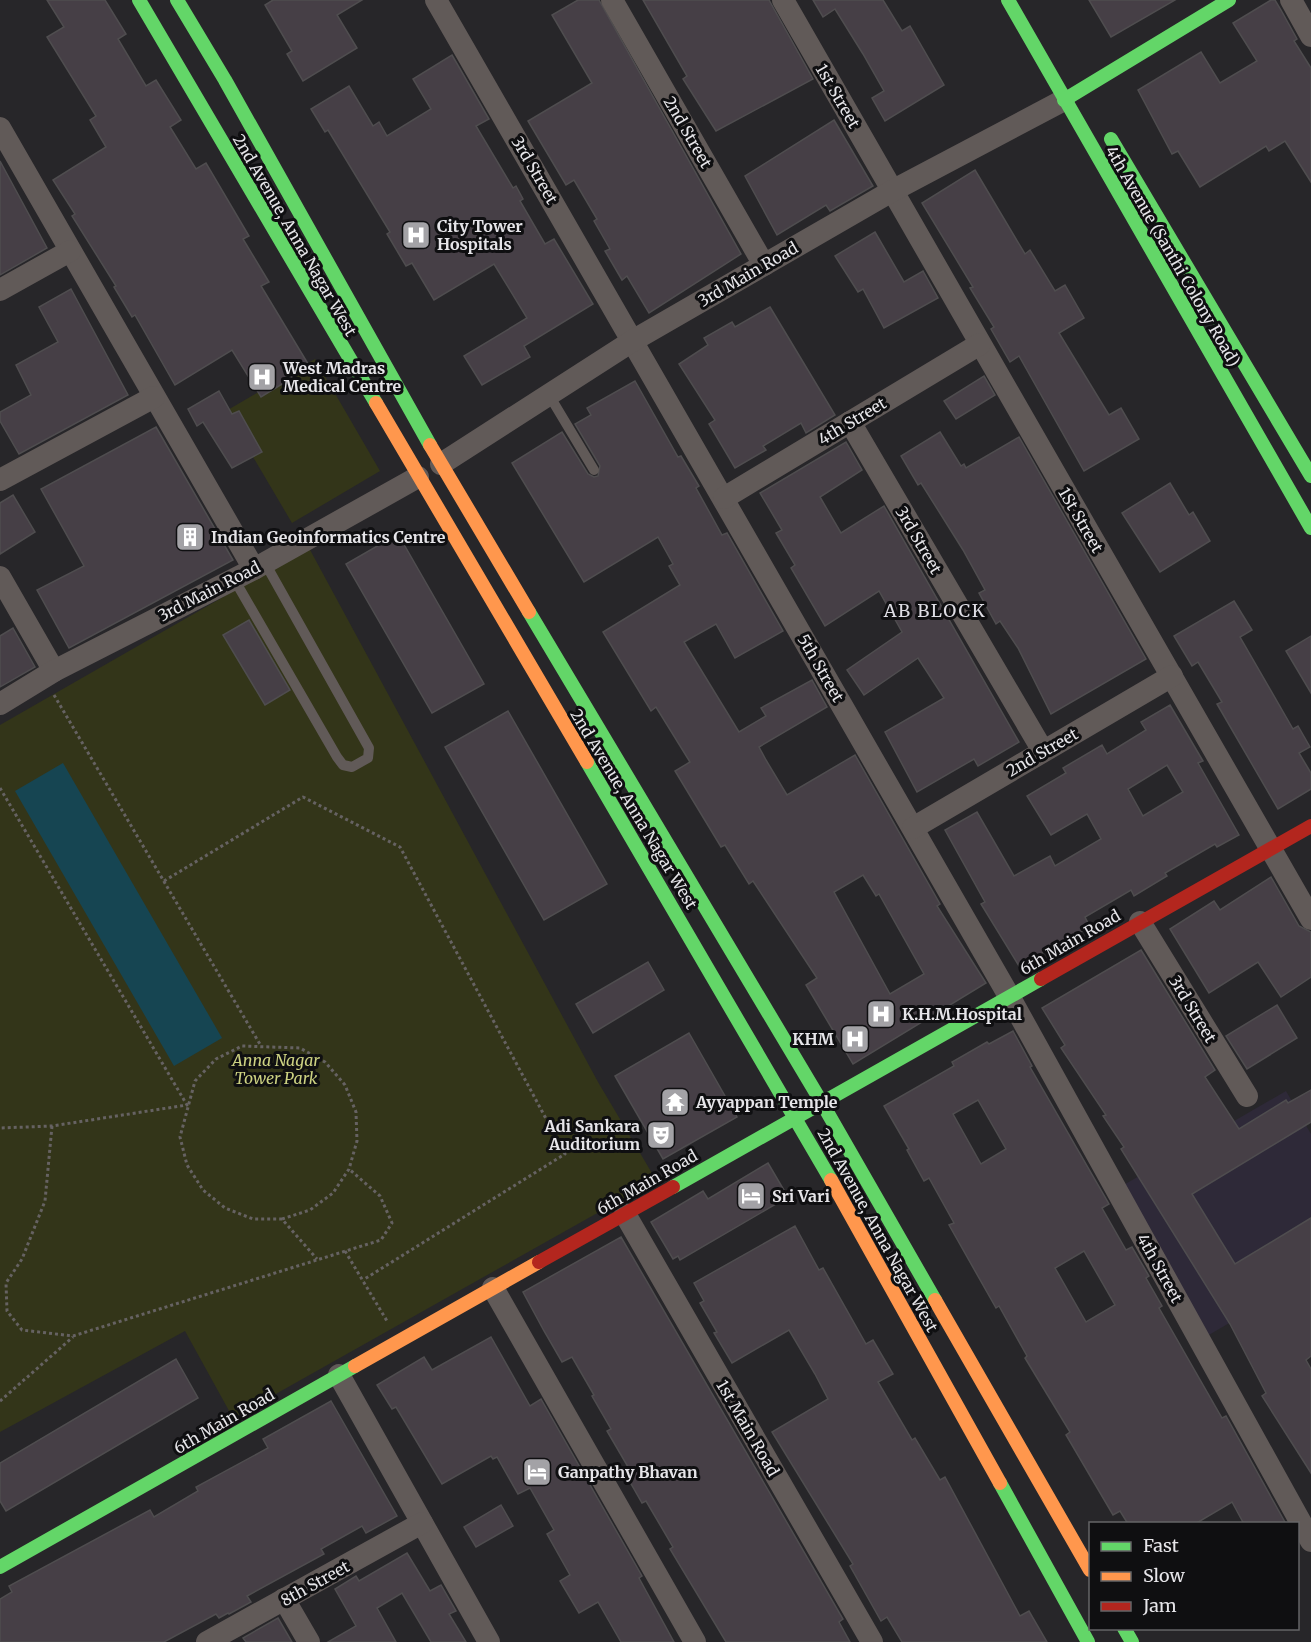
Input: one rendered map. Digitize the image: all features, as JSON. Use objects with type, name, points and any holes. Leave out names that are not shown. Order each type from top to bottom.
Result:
[{"type":"main road","name":"2nd Avenue, Anna Nagar West","points":[[138,0],[796,1117],[1088,1642]]},
{"type":"main road","name":"2nd Avenue, Anna Nagar West","points":[[177,0],[225,80],[441,464],[822,1103],[1089,1568]]},
{"type":"main road","name":"4th Avenue (Santhi Colony Road)","points":[[1008,0],[1077,92],[1311,528]]},
{"type":"main road","points":[[1077,92],[1229,0]]},
{"type":"main road","name":"4th Avenue (Santhi Colony Road)","points":[[1106,130],[1311,476]]},
{"type":"main road","name":"6th Main Road","points":[[0,1567],[1311,826]]},
{"type":"street","name":"3rd Street","points":[[436,0],[633,339]]},
{"type":"street","name":"2nd Street","points":[[612,0],[764,265]]},
{"type":"street","name":"1st Street","points":[[783,0],[892,191]]},
{"type":"street","points":[[1291,0],[1311,36]]},
{"type":"street","name":"3rd Main Road","points":[[441,464],[633,339],[892,191],[1077,92]]},
{"type":"street","points":[[0,128],[251,570]]},
{"type":"street","name":"1St Street","points":[[892,191],[1271,848]]},
{"type":"street","points":[[0,290],[70,251]]},
{"type":"street","name":"5th Street","points":[[633,339],[1009,996]]},
{"type":"street","name":"4th Street","points":[[724,498],[980,344]]},
{"type":"street","points":[[0,480],[154,397]]},
{"type":"street","name":"3rd Street","points":[[850,422],[1043,751]]},
{"type":"street","name":"3rd Main Road","points":[[0,704],[49,674],[251,570],[418,477]]},
{"type":"street","points":[[0,577],[49,674]]},
{"type":"street","name":"2nd Street","points":[[913,828],[1172,676]]},
{"type":"street","points":[[1271,848],[1311,919]]},
{"type":"street","name":"3rd Street","points":[[1140,922],[1247,1096]]},
{"type":"street","name":"4th Street","points":[[1009,996],[1311,1541]]},
{"type":"street","name":"1st Main Road","points":[[624,1214],[872,1642]]},
{"type":"street","points":[[493,1288],[695,1642]]},
{"type":"street","points":[[339,1375],[489,1642]]},
{"type":"street","name":"8th Street","points":[[207,1642],[422,1523]]},
{"type":"street","points":[[284,1599],[309,1642]]},
{"type":"lane","points":[[549,395],[594,470]]},
{"type":"lane","points":[[251,570],[369,748],[368,758],[351,767],[343,765],[337,758],[251,570]]},
{"type":"path","points":[[49,674],[164,881],[261,1046]]},
{"type":"path","points":[[0,788],[187,1105]]},
{"type":"path","points":[[164,881],[303,797],[400,847],[565,1154],[363,1281]]},
{"type":"path","points":[[242,1046],[300,1048],[326,1062],[345,1085],[356,1112],[357,1141],[350,1169],[333,1193],[310,1210],[282,1219],[253,1219],[240,1215],[225,1208],[202,1190],[187,1165],[180,1137],[187,1105],[195,1081],[216,1059],[242,1046]]},
{"type":"path","points":[[0,1128],[52,1126],[187,1105]]},
{"type":"path","points":[[52,1126],[45,1201],[22,1258],[6,1283],[7,1311],[22,1330],[73,1336],[381,1240],[392,1223],[380,1196],[350,1169]]},
{"type":"path","points":[[282,1219],[317,1260]]},
{"type":"path","points":[[345,1251],[399,1341]]},
{"type":"path","points":[[0,1401],[73,1336]]},
{"type":"shaded area","points":[[1286,1091],[1311,1134],[1311,1275],[1202,1339],[1115,1190]]},
{"type":"green space","points":[[315,359],[380,471],[292,523],[226,411]]},
{"type":"green space","name":"Anna Nagar Tower Park","points":[[309,548],[598,1082],[656,1180],[233,1418],[185,1331],[0,1432],[0,725]]},
{"type":"water","points":[[63,763],[222,1038],[174,1066],[15,791]]},
{"type":"building","points":[[47,0],[105,0],[126,34],[118,39],[146,86],[156,80],[181,120],[170,127],[196,169],[206,163],[249,236],[243,239],[269,282],[261,286],[310,367],[261,397],[232,350],[175,385],[135,315],[132,317],[114,287],[116,286],[72,216],[75,214],[53,180],[106,147],[90,120],[96,116],[47,37],[64,27]]},
{"type":"building","points":[[273,0],[362,0],[337,15],[357,48],[303,81],[287,54],[292,51],[265,5]]},
{"type":"building","points":[[578,0],[599,0],[741,254],[649,313],[627,276],[622,280],[605,251],[610,249],[594,221],[597,219],[574,180],[566,185],[528,121],[592,83],[552,15]]},
{"type":"building","points":[[643,0],[769,0],[813,79],[716,131],[683,79],[687,76]]},
{"type":"building","points":[[813,0],[883,0],[902,31],[910,26],[944,85],[885,121],[872,98],[884,91],[863,54],[835,9],[823,17]]},
{"type":"building","points":[[1089,0],[1175,0],[1111,37]]},
{"type":"building","points":[[1271,0],[1275,0],[1281,10],[1297,39],[1294,41],[1311,68],[1311,182],[1285,141],[1269,151],[1266,146],[1200,187],[1178,151],[1172,154],[1138,90],[1201,52],[1220,83],[1257,61],[1233,23]]},
{"type":"building","points":[[452,55],[489,119],[476,126],[513,188],[516,186],[523,199],[520,201],[545,244],[554,239],[593,304],[524,346],[530,357],[482,385],[464,356],[527,318],[494,264],[434,300],[412,263],[406,266],[387,234],[390,232],[328,130],[325,132],[311,109],[349,86],[373,126],[379,122],[387,136],[431,109],[413,79]]},
{"type":"building","points":[[834,120],[873,186],[830,211],[826,205],[777,235],[745,176]]},
{"type":"building","points":[[0,161],[47,248],[0,275]]},
{"type":"building","points":[[975,170],[1025,254],[1030,250],[1055,291],[1065,285],[1084,318],[1059,333],[1109,415],[1121,408],[1139,439],[1084,471],[1019,356],[1010,362],[991,329],[994,327],[970,288],[973,287],[922,203]]},
{"type":"building","points":[[875,232],[904,282],[923,271],[938,298],[884,328],[863,289],[858,292],[835,256]]},
{"type":"building","points":[[71,289],[128,395],[19,454],[0,421],[0,412],[31,395],[16,365],[58,342],[39,307]]},
{"type":"building","points":[[770,307],[835,415],[806,433],[801,423],[763,446],[766,450],[735,468],[709,424],[715,420],[679,364],[708,345],[704,338],[732,322],[735,327]]},
{"type":"building","points":[[984,376],[995,395],[956,419],[944,401]]},
{"type":"building","points":[[635,381],[678,457],[681,456],[699,486],[696,488],[722,535],[727,533],[783,631],[735,658],[716,624],[684,642],[739,732],[766,716],[761,708],[812,680],[827,707],[759,747],[766,760],[787,795],[855,755],[940,904],[937,906],[986,983],[853,1064],[806,985],[817,978],[753,881],[749,884],[725,845],[721,847],[675,771],[690,762],[656,707],[651,711],[603,632],[680,585],[669,566],[673,564],[658,537],[584,582],[512,463],[562,432],[588,474],[598,476],[600,466],[575,424],[591,415],[587,408]],"holes":[[[863,875],[876,896],[879,894],[924,974],[890,994],[834,892]]]},
{"type":"building","points":[[219,391],[232,414],[239,411],[262,452],[232,468],[203,422],[197,426],[188,409]]},
{"type":"building","points":[[156,427],[233,560],[69,648],[37,590],[84,566],[41,489]]},
{"type":"building","points":[[940,432],[961,466],[964,464],[966,468],[1019,437],[1146,659],[1051,714],[1018,648],[1000,621],[996,624],[979,593],[985,590],[963,550],[921,483],[918,485],[901,456]]},
{"type":"building","points":[[846,442],[862,470],[820,497],[841,533],[884,506],[1019,742],[978,766],[974,759],[917,792],[885,732],[944,698],[918,658],[864,695],[847,670],[902,632],[879,591],[825,626],[791,568],[795,565],[776,533],[782,530],[760,493]]},
{"type":"building","points":[[1170,483],[1189,515],[1193,512],[1210,541],[1160,572],[1122,513]]},
{"type":"building","points":[[13,495],[35,532],[0,554],[0,503]]},
{"type":"building","points":[[398,534],[484,684],[432,713],[346,564]]},
{"type":"building","points":[[1234,601],[1252,630],[1240,637],[1293,729],[1298,726],[1310,747],[1299,753],[1311,773],[1311,789],[1278,809],[1217,704],[1222,702],[1198,662],[1192,666],[1174,636]]},
{"type":"building","points":[[249,620],[290,690],[265,705],[223,635]]},
{"type":"building","points":[[13,628],[35,667],[0,687],[0,636]]},
{"type":"building","points":[[1311,636],[1311,693],[1286,651]]},
{"type":"building","points":[[1170,705],[1203,761],[1198,763],[1239,835],[1217,847],[1215,844],[1165,873],[1167,876],[1134,896],[1131,890],[1085,917],[1090,927],[1019,966],[981,904],[985,902],[945,830],[977,812],[1014,876],[1050,856],[1055,866],[1101,839],[1087,814],[1051,835],[1027,796],[1066,773],[1063,768],[1102,745],[1107,754],[1146,730],[1141,722]],"holes":[[[1167,765],[1183,792],[1143,816],[1128,789]]]},
{"type":"building","points":[[508,711],[607,884],[544,920],[445,747]]},
{"type":"building","points":[[1271,877],[1299,926],[1311,932],[1311,977],[1281,997],[1258,962],[1209,993],[1170,929],[1214,901],[1220,910]]},
{"type":"building","points":[[1141,950],[1215,1070],[1205,1077],[1239,1129],[1286,1100],[1288,1103],[1311,1090],[1311,1122],[1192,1194],[1235,1264],[1311,1218],[1311,1356],[1306,1360],[1311,1369],[1311,1473],[1262,1396],[1266,1393],[1230,1324],[1121,1149],[1124,1147],[1103,1116],[1106,1115],[1061,1048],[1065,1045],[1042,1008]]},
{"type":"building","points":[[648,962],[664,990],[593,1033],[576,1004]]},
{"type":"building","points":[[1277,1005],[1297,1038],[1247,1069],[1226,1036]]},
{"type":"building","points":[[1013,1031],[1032,1066],[1030,1067],[1109,1204],[1102,1208],[1126,1250],[1132,1247],[1149,1276],[1146,1278],[1162,1306],[1159,1308],[1222,1418],[1226,1416],[1285,1522],[1243,1522],[1232,1502],[1198,1522],[1127,1522],[1120,1511],[1113,1515],[1066,1435],[1070,1432],[1025,1358],[1027,1356],[999,1306],[996,1308],[949,1225],[954,1223],[929,1178],[924,1181],[907,1150],[909,1149],[884,1106],[954,1066],[952,1062],[987,1042],[989,1044]],"holes":[[[978,1100],[1006,1149],[981,1164],[953,1114]],[[1084,1251],[1115,1305],[1086,1322],[1055,1268]]]},
{"type":"building","name":"Ayyappan Temple","points":[[689,1033],[737,1117],[663,1159],[615,1076]]},
{"type":"building","points":[[768,1163],[788,1197],[680,1260],[678,1256],[673,1259],[651,1222],[703,1191],[708,1199]]},
{"type":"building","points":[[795,1226],[819,1270],[823,1268],[866,1344],[873,1340],[893,1374],[878,1382],[912,1440],[915,1438],[940,1480],[945,1477],[1020,1616],[1029,1611],[1047,1642],[902,1642],[887,1617],[881,1621],[850,1566],[853,1564],[772,1432],[828,1399],[815,1374],[789,1330],[732,1363],[714,1333],[717,1332],[700,1303],[704,1301],[694,1283]]},
{"type":"building","points":[[621,1237],[843,1619],[839,1622],[850,1642],[726,1642],[670,1549],[673,1547],[646,1501],[642,1503],[626,1475],[631,1472],[607,1431],[611,1429],[572,1357],[562,1362],[544,1331],[523,1292]]},
{"type":"building","points":[[491,1337],[530,1406],[541,1399],[642,1576],[639,1578],[674,1642],[621,1642],[598,1602],[579,1613],[560,1581],[570,1575],[547,1534],[554,1530],[530,1488],[518,1494],[497,1457],[493,1459],[491,1456],[442,1484],[396,1407],[392,1409],[377,1385],[424,1357],[432,1370]]},
{"type":"building","points":[[176,1359],[198,1398],[6,1511],[0,1501],[0,1463]]},
{"type":"building","points":[[331,1401],[397,1516],[366,1533],[362,1526],[321,1549],[324,1554],[247,1596],[251,1602],[219,1618],[216,1614],[164,1642],[0,1642],[0,1599],[12,1592],[9,1586],[150,1510],[154,1517],[198,1491],[196,1487],[268,1448],[263,1439]]},
{"type":"building","points":[[501,1505],[513,1526],[476,1547],[464,1527]]},
{"type":"building","points":[[407,1553],[430,1591],[441,1585],[456,1611],[449,1614],[466,1642],[431,1642],[402,1593],[377,1608],[396,1642],[328,1642],[356,1626],[335,1589],[356,1576],[359,1581]]},
{"type":"building","points":[[278,1618],[292,1642],[246,1642],[243,1638]]},
{"type":"traffic: fast","points":[[139,0],[376,403]]},
{"type":"traffic: fast","points":[[177,0],[225,80],[430,445]]},
{"type":"traffic: fast","points":[[1008,0],[1311,528]]},
{"type":"traffic: fast","points":[[1064,100],[1229,0]]},
{"type":"traffic: fast","points":[[1111,139],[1311,476]]},
{"type":"traffic: fast","points":[[529,612],[822,1103],[935,1300]]},
{"type":"traffic: fast","points":[[587,762],[831,1180]]},
{"type":"traffic: fast","points":[[673,1187],[1041,979]]},
{"type":"traffic: fast","points":[[0,1567],[355,1366]]},
{"type":"traffic: fast","points":[[1000,1483],[1088,1642]]},
{"type":"traffic: fast","points":[[1125,1630],[1132,1642]]},
{"type":"traffic: slow","points":[[376,403],[587,762]]},
{"type":"traffic: slow","points":[[430,445],[529,612]]},
{"type":"traffic: slow","points":[[831,1180],[1000,1483]]},
{"type":"traffic: slow","points":[[355,1366],[539,1262]]},
{"type":"traffic: slow","points":[[935,1300],[1089,1568]]},
{"type":"traffic: jam","points":[[1041,979],[1311,826]]},
{"type":"traffic: jam","points":[[539,1262],[673,1187]]},
{"type":"place","name":"City Tower Hospitals","points":[[416,235]]},
{"type":"place","name":"West Madras Medical Centre","points":[[262,377]]},
{"type":"place","name":"Indian Geoinformatics Centre","points":[[190,537]]},
{"type":"place","name":"K.H.M.Hospital","points":[[881,1014]]},
{"type":"place","name":"KHM","points":[[855,1039]]},
{"type":"place","name":"Ayyappan Temple","points":[[675,1102]]},
{"type":"place","name":"Adi Sankara Auditorium","points":[[661,1135]]},
{"type":"place","name":"Sri Vari","points":[[751,1196]]},
{"type":"place","name":"Ganpathy Bhavan","points":[[537,1472]]},
{"type":"district","name":"AB BLOCK","points":[[935,610]]}]
